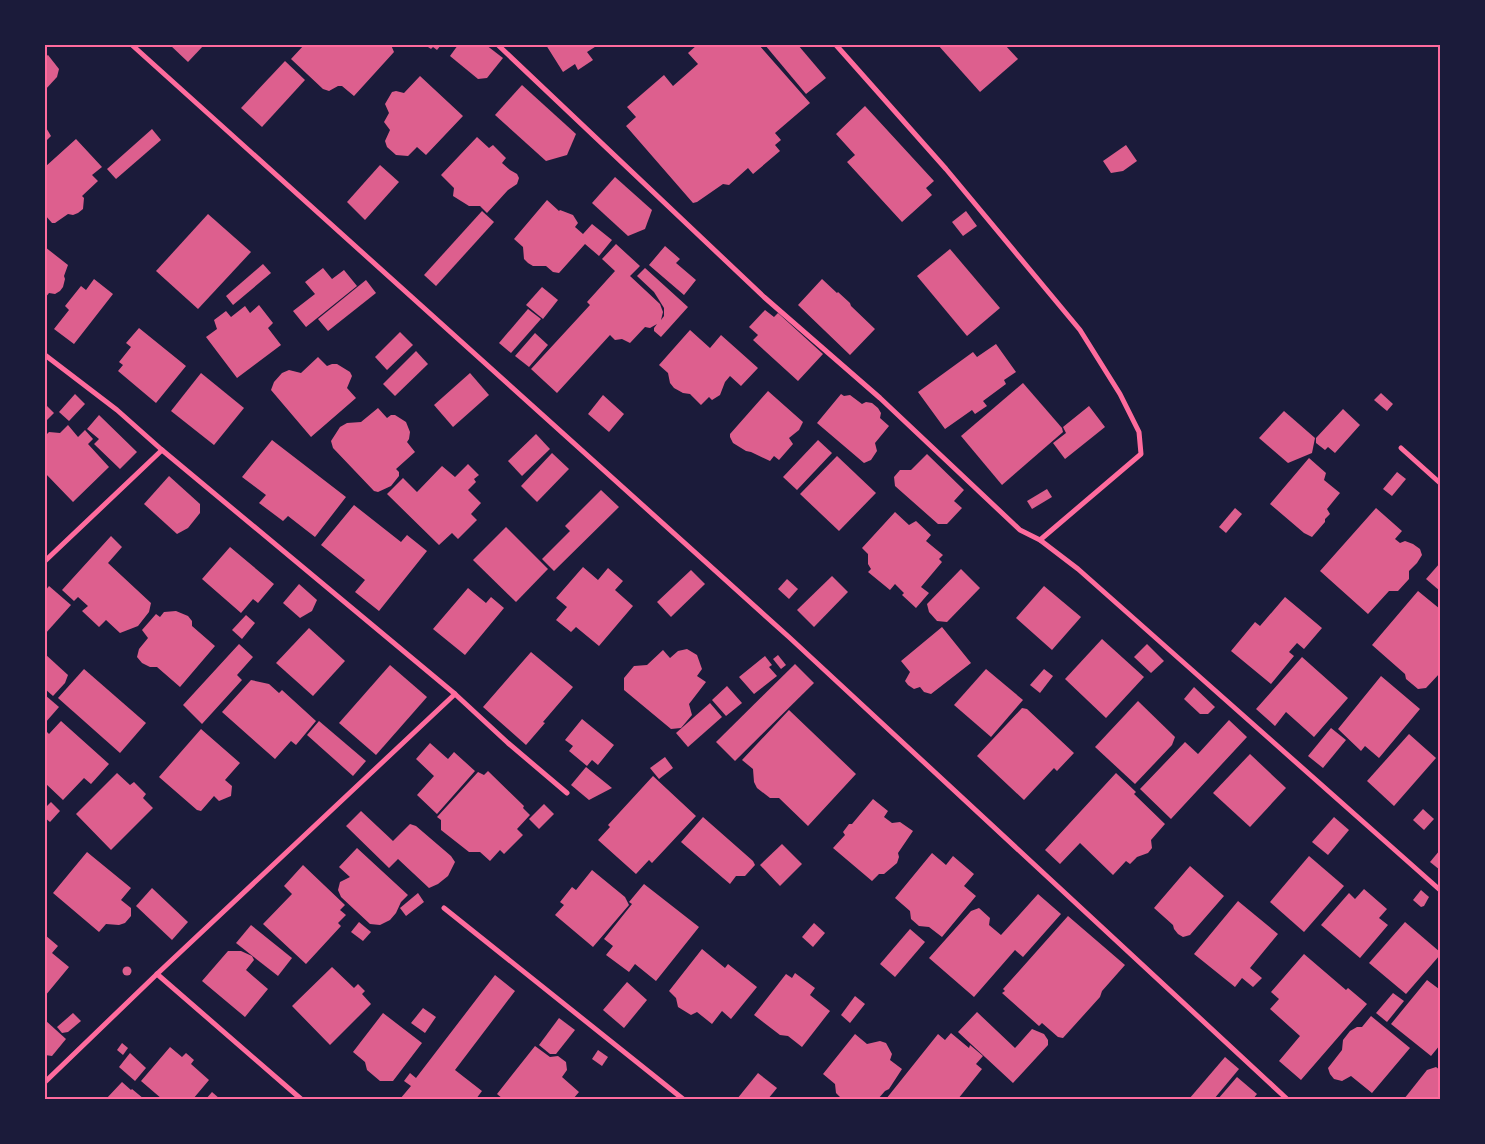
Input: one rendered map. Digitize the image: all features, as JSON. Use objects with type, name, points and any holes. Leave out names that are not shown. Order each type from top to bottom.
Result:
[{"type":"street","points":[[132,45],[783,632],[1287,1099]]},
{"type":"street","points":[[498,45],[764,297],[880,398],[1020,530],[1040,540],[1078,569],[1440,890]]},
{"type":"street","points":[[836,45],[946,169],[1080,330],[1120,394],[1139,432],[1141,454],[1040,540]]},
{"type":"street","points":[[45,355],[117,410],[162,450],[455,694],[508,743],[567,793]]},
{"type":"street","points":[[1402,448],[1440,483]]},
{"type":"street","points":[[45,561],[162,450]]},
{"type":"street","points":[[45,1082],[455,694]]},
{"type":"street","points":[[444,908],[683,1099]]},
{"type":"street","points":[[157,974],[301,1099]]},
{"type":"building","points":[[170,45],[204,45],[188,62]]},
{"type":"building","points":[[304,45],[391,45],[394,52],[354,96],[342,86],[329,91],[323,89],[291,59]]},
{"type":"building","points":[[425,45],[441,45],[437,50]]},
{"type":"building","points":[[458,45],[486,45],[503,58],[487,78],[478,79],[450,56]]},
{"type":"building","points":[[546,45],[598,45],[587,52],[593,60],[578,70],[575,64],[563,72]]},
{"type":"building","points":[[697,45],[759,45],[810,103],[775,133],[781,140],[775,145],[780,151],[753,174],[748,168],[729,185],[723,184],[693,203],[626,126],[636,117],[627,107],[664,75],[673,86],[698,64],[688,53]]},
{"type":"building","points":[[765,45],[798,45],[826,78],[806,94]]},
{"type":"building","points":[[938,45],[1005,45],[1018,59],[980,92]]},
{"type":"building","points":[[48,55],[59,69],[57,77],[45,90],[45,57]]},
{"type":"building","points":[[285,61],[305,80],[262,127],[241,108]]},
{"type":"building","points":[[420,76],[463,116],[426,155],[417,147],[408,156],[396,155],[387,147],[385,141],[390,130],[384,122],[389,113],[385,104],[392,92],[404,93]]},
{"type":"building","points":[[522,85],[576,134],[567,155],[546,161],[495,115]]},
{"type":"building","points":[[865,106],[934,181],[926,188],[932,195],[902,222],[847,162],[855,155],[836,134]]},
{"type":"building","points":[[45,126],[51,136],[45,142]]},
{"type":"building","points":[[152,129],[161,140],[116,179],[107,169]]},
{"type":"building","points":[[477,137],[489,148],[493,145],[506,158],[502,163],[517,174],[519,178],[517,184],[508,190],[487,213],[480,206],[469,206],[453,196],[454,188],[441,175]]},
{"type":"building","points":[[76,139],[102,167],[92,175],[98,181],[82,196],[84,198],[83,209],[73,215],[68,214],[52,223],[45,215],[45,167]]},
{"type":"building","points":[[1126,145],[1137,161],[1123,171],[1111,173],[1103,161]]},
{"type":"building","points":[[380,165],[399,182],[365,220],[347,202]]},
{"type":"building","points":[[615,177],[652,210],[645,229],[628,236],[592,203]]},
{"type":"building","points":[[547,200],[559,211],[573,215],[578,223],[575,227],[583,234],[592,224],[612,240],[599,256],[585,244],[559,273],[553,272],[546,266],[533,266],[524,259],[523,247],[514,239]]},
{"type":"building","points":[[482,211],[494,222],[436,286],[424,275]]},
{"type":"building","points":[[966,211],[977,226],[963,236],[952,222]]},
{"type":"building","points":[[208,214],[251,252],[198,309],[156,271]]},
{"type":"building","points":[[616,244],[640,266],[630,276],[660,304],[663,312],[661,320],[664,316],[664,308],[654,292],[637,276],[645,268],[688,307],[661,337],[654,331],[657,324],[650,328],[645,327],[630,343],[622,339],[615,340],[610,335],[557,393],[531,369],[590,305],[587,302],[615,271],[602,259]]},
{"type":"building","points":[[665,246],[680,259],[676,263],[696,280],[684,295],[649,265]]},
{"type":"building","points":[[45,247],[68,265],[63,287],[55,294],[49,293],[45,298]]},
{"type":"building","points":[[950,249],[1000,308],[967,336],[917,276]]},
{"type":"building","points":[[263,264],[271,273],[233,305],[226,296]]},
{"type":"building","points":[[323,268],[332,279],[344,270],[357,286],[306,327],[293,311],[315,294],[305,282]]},
{"type":"building","points":[[94,279],[113,294],[74,344],[54,329],[69,310],[65,306],[81,286],[86,290]]},
{"type":"building","points":[[822,279],[850,303],[875,329],[850,355],[798,305]]},
{"type":"building","points":[[366,280],[376,293],[328,331],[318,319]]},
{"type":"building","points":[[542,287],[558,300],[543,319],[526,305]]},
{"type":"building","points":[[259,305],[273,323],[268,328],[281,345],[237,378],[206,337],[217,329],[214,320],[226,311],[231,317],[245,306],[250,313]]},
{"type":"building","points":[[528,309],[541,319],[511,353],[499,343]]},
{"type":"building","points":[[765,310],[774,317],[778,313],[823,354],[798,381],[753,340],[758,335],[749,327]]},
{"type":"building","points":[[139,328],[186,366],[156,403],[118,371],[123,365],[119,362],[131,347],[126,343]]},
{"type":"building","points":[[690,330],[710,348],[721,335],[758,368],[741,386],[730,376],[725,382],[720,395],[712,400],[709,397],[701,405],[690,394],[683,393],[674,388],[670,383],[668,373],[659,365]]},
{"type":"building","points":[[400,332],[413,345],[387,370],[375,357]]},
{"type":"building","points":[[535,333],[548,345],[529,367],[515,356]]},
{"type":"building","points":[[996,344],[1016,372],[1004,380],[1006,384],[983,401],[987,406],[975,414],[972,410],[945,429],[918,392],[973,352],[977,357]]},
{"type":"building","points":[[416,351],[428,364],[395,396],[383,384]]},
{"type":"building","points":[[318,357],[327,366],[337,364],[350,372],[352,376],[347,388],[356,398],[311,437],[271,390],[274,382],[282,373],[289,370],[301,373]]},
{"type":"building","points":[[201,373],[244,408],[214,445],[171,411]]},
{"type":"building","points":[[470,373],[489,395],[453,427],[434,405]]},
{"type":"building","points":[[1023,383],[1062,428],[1063,432],[1002,485],[961,436]]},
{"type":"building","points":[[768,391],[803,422],[799,430],[789,438],[793,444],[779,460],[774,456],[770,461],[746,451],[733,443],[730,437],[730,434]]},
{"type":"building","points":[[1381,393],[1393,404],[1387,411],[1374,400]]},
{"type":"building","points":[[75,394],[85,404],[69,421],[59,412]]},
{"type":"building","points":[[841,394],[844,396],[850,395],[862,404],[866,402],[872,403],[881,413],[880,418],[889,426],[875,443],[877,451],[871,460],[864,463],[817,423]]},
{"type":"building","points":[[603,395],[624,414],[609,432],[588,414]]},
{"type":"building","points":[[45,404],[54,413],[45,422]]},
{"type":"building","points":[[1089,406],[1105,427],[1065,459],[1053,443],[1066,433],[1063,427]]},
{"type":"building","points":[[378,408],[387,418],[395,415],[406,422],[410,432],[407,442],[415,452],[396,469],[399,472],[399,476],[391,486],[378,492],[374,491],[333,448],[331,441],[340,427],[347,423],[361,422]]},
{"type":"building","points":[[1343,409],[1360,425],[1335,453],[1328,447],[1325,450],[1316,443],[1316,438]]},
{"type":"building","points":[[1284,411],[1315,438],[1312,453],[1288,463],[1259,438]]},
{"type":"building","points":[[99,415],[137,452],[120,469],[94,444],[99,439],[87,429]]},
{"type":"building","points":[[68,425],[78,437],[85,430],[93,439],[88,444],[109,467],[73,502],[45,473],[45,436],[49,432],[60,433]]},
{"type":"building","points":[[536,434],[550,449],[522,476],[508,461]]},
{"type":"building","points":[[272,440],[346,497],[315,537],[288,516],[283,521],[259,503],[266,495],[242,477]]},
{"type":"building","points":[[818,440],[832,453],[797,490],[783,477]]},
{"type":"building","points":[[552,453],[569,469],[537,502],[521,486]]},
{"type":"building","points":[[927,454],[964,490],[954,501],[962,508],[947,524],[938,524],[895,486],[894,477],[900,470],[911,470]]},
{"type":"building","points":[[837,456],[876,493],[839,531],[800,494]]},
{"type":"building","points":[[1309,458],[1326,473],[1324,480],[1340,493],[1327,509],[1330,514],[1325,519],[1325,522],[1312,537],[1304,533],[1270,504]]},
{"type":"building","points":[[468,464],[479,475],[474,479],[476,482],[468,490],[481,503],[471,514],[477,520],[458,539],[452,533],[439,545],[387,494],[403,478],[417,492],[442,466],[455,477]]},
{"type":"building","points":[[1397,472],[1406,479],[1392,496],[1383,489]]},
{"type":"building","points":[[169,476],[200,504],[200,513],[188,528],[177,534],[144,504]]},
{"type":"building","points":[[1047,489],[1052,497],[1032,509],[1027,501]]},
{"type":"building","points":[[601,490],[619,507],[554,571],[542,559],[570,531],[565,526]]},
{"type":"building","points":[[354,505],[401,542],[407,535],[427,551],[379,611],[355,592],[365,580],[321,545]]},
{"type":"building","points":[[1235,508],[1242,514],[1226,533],[1219,527]]},
{"type":"building","points":[[1376,508],[1402,531],[1395,539],[1400,543],[1405,541],[1413,544],[1420,549],[1422,555],[1409,571],[1409,579],[1398,591],[1389,591],[1368,614],[1320,571]]},
{"type":"building","points":[[895,512],[909,525],[916,521],[931,535],[926,541],[943,555],[939,559],[942,562],[921,587],[929,593],[916,608],[902,595],[904,593],[895,584],[890,590],[868,572],[871,569],[868,564],[868,554],[862,548]]},
{"type":"building","points":[[506,527],[548,569],[516,602],[473,560]]},
{"type":"building","points":[[111,536],[122,547],[108,563],[151,603],[149,612],[138,626],[120,633],[106,620],[99,627],[82,611],[88,606],[78,597],[74,601],[62,590]]},
{"type":"building","points":[[230,547],[274,584],[258,603],[253,599],[241,613],[202,579]]},
{"type":"building","points":[[1440,563],[1440,591],[1426,579]]},
{"type":"building","points":[[583,567],[598,580],[608,568],[623,581],[615,590],[633,606],[599,646],[576,627],[571,632],[556,620],[567,607],[556,598]]},
{"type":"building","points":[[961,569],[980,588],[947,622],[937,621],[929,612],[927,604]]},
{"type":"building","points":[[691,570],[705,584],[671,617],[657,602]]},
{"type":"building","points":[[832,576],[848,592],[814,627],[797,610]]},
{"type":"building","points":[[787,579],[798,589],[789,599],[778,589]]},
{"type":"building","points":[[299,584],[317,600],[312,611],[300,618],[283,603]]},
{"type":"building","points":[[49,586],[71,605],[45,634],[45,591]]},
{"type":"building","points":[[1044,586],[1081,617],[1052,650],[1016,618]]},
{"type":"building","points":[[468,588],[486,603],[491,597],[504,608],[465,655],[433,629]]},
{"type":"building","points":[[1418,591],[1440,609],[1440,673],[1426,688],[1418,689],[1406,679],[1405,674],[1372,645]]},
{"type":"building","points":[[1285,597],[1322,628],[1304,649],[1297,643],[1289,652],[1294,656],[1271,684],[1231,651],[1255,622],[1260,626]]},
{"type":"building","points":[[176,611],[188,616],[192,621],[192,626],[215,646],[180,687],[157,667],[150,667],[142,663],[137,657],[139,649],[148,638],[142,630],[156,614],[160,617],[164,612]]},
{"type":"building","points":[[246,615],[255,623],[242,639],[232,630]]},
{"type":"building","points":[[942,627],[971,663],[931,694],[924,692],[920,687],[914,689],[905,681],[910,672],[901,661]]},
{"type":"building","points":[[309,628],[345,661],[313,696],[276,663]]},
{"type":"building","points":[[1102,639],[1144,677],[1106,718],[1065,679]]},
{"type":"building","points":[[239,644],[253,657],[237,675],[242,680],[202,724],[183,705]]},
{"type":"building","points":[[1147,644],[1164,661],[1151,673],[1134,657]]},
{"type":"building","points":[[687,649],[697,655],[702,669],[697,676],[706,682],[689,704],[692,715],[681,728],[671,729],[624,690],[624,678],[634,666],[647,665],[663,650],[670,658],[678,651]]},
{"type":"building","points":[[531,652],[573,687],[526,745],[483,707]]},
{"type":"building","points":[[45,654],[68,675],[65,683],[53,696],[45,689]]},
{"type":"building","points":[[778,655],[786,665],[781,669],[773,659]]},
{"type":"building","points":[[765,656],[772,665],[769,667],[777,676],[754,694],[739,677]]},
{"type":"building","points":[[1302,657],[1348,698],[1314,737],[1286,712],[1275,726],[1256,709]]},
{"type":"building","points":[[795,664],[814,683],[735,761],[716,742]]},
{"type":"building","points":[[390,665],[427,697],[376,755],[339,723]]},
{"type":"building","points":[[84,669],[146,723],[120,753],[58,698]]},
{"type":"building","points":[[986,669],[1023,700],[991,737],[954,705]]},
{"type":"building","points":[[1044,669],[1053,676],[1040,693],[1030,685]]},
{"type":"building","points":[[1381,676],[1420,709],[1379,758],[1365,746],[1361,751],[1338,729]]},
{"type":"building","points":[[251,680],[269,684],[279,693],[282,690],[316,721],[296,745],[291,741],[275,759],[222,712]]},
{"type":"building","points":[[727,686],[742,703],[726,716],[712,700]]},
{"type":"building","points":[[1194,687],[1215,707],[1208,714],[1200,714],[1184,699]]},
{"type":"building","points":[[45,695],[59,707],[45,723]]},
{"type":"building","points":[[1138,701],[1175,737],[1172,745],[1135,784],[1095,747]]},
{"type":"building","points":[[710,703],[722,717],[688,747],[676,733]]},
{"type":"building","points":[[1022,708],[1027,709],[1074,753],[1057,771],[1054,768],[1024,800],[977,756]]},
{"type":"building","points":[[789,710],[856,774],[808,826],[779,798],[770,798],[757,788],[754,782],[753,769],[742,760]]},
{"type":"building","points":[[582,719],[614,745],[598,765],[592,760],[587,766],[569,751],[573,746],[565,740]]},
{"type":"building","points":[[1229,720],[1247,737],[1171,819],[1140,789],[1185,742],[1198,754]]},
{"type":"building","points":[[61,721],[109,764],[91,784],[84,778],[63,800],[45,783],[45,730],[49,734]]},
{"type":"building","points":[[319,721],[366,761],[353,776],[307,735]]},
{"type":"building","points":[[1331,728],[1346,740],[1323,768],[1308,756]]},
{"type":"building","points":[[201,729],[240,763],[225,780],[232,786],[231,796],[219,801],[214,796],[201,811],[197,810],[159,777]]},
{"type":"building","points":[[1409,734],[1436,758],[1394,806],[1367,781]]},
{"type":"building","points":[[430,743],[448,759],[454,752],[475,771],[437,814],[417,795],[434,776],[416,759]]},
{"type":"building","points":[[1250,754],[1286,788],[1250,827],[1213,793]]},
{"type":"building","points":[[665,757],[673,768],[659,779],[650,768]]},
{"type":"building","points":[[586,767],[612,788],[589,800],[571,785]]},
{"type":"building","points":[[488,771],[524,806],[523,808],[530,815],[517,829],[523,835],[504,854],[500,850],[490,861],[480,852],[469,852],[441,830],[441,820],[437,817],[478,772],[484,775]]},
{"type":"building","points":[[117,773],[130,785],[134,782],[146,794],[143,798],[153,808],[111,850],[76,814]]},
{"type":"building","points":[[1116,773],[1136,792],[1134,794],[1165,824],[1151,840],[1152,848],[1148,853],[1137,857],[1130,864],[1126,861],[1113,875],[1080,843],[1060,864],[1045,850]]},
{"type":"building","points":[[653,776],[696,816],[652,863],[649,860],[636,874],[598,840],[610,827],[608,825]]},
{"type":"building","points":[[873,799],[888,811],[884,817],[892,823],[900,822],[913,831],[898,853],[897,863],[884,874],[879,874],[872,881],[833,848],[845,835],[843,832],[849,824],[852,824]]},
{"type":"building","points":[[51,802],[60,811],[50,822],[45,818],[45,808]]},
{"type":"building","points":[[544,804],[554,814],[539,829],[529,819]]},
{"type":"building","points":[[1423,809],[1434,819],[1424,830],[1413,820]]},
{"type":"building","points":[[361,811],[393,841],[410,824],[416,826],[451,856],[455,862],[448,876],[429,888],[398,859],[389,868],[346,826]]},
{"type":"building","points":[[703,817],[753,861],[755,865],[745,876],[736,876],[730,884],[681,842]]},
{"type":"building","points":[[1334,817],[1349,830],[1328,855],[1312,842]]},
{"type":"building","points":[[782,844],[802,864],[780,886],[760,865]]},
{"type":"building","points":[[357,848],[408,895],[401,902],[390,920],[380,925],[370,924],[341,897],[338,890],[340,882],[350,877],[339,867]]},
{"type":"building","points":[[1440,850],[1440,870],[1430,862]]},
{"type":"building","points":[[87,852],[131,888],[121,900],[131,908],[131,916],[125,923],[119,925],[106,924],[99,932],[53,893]]},
{"type":"building","points":[[932,853],[946,865],[953,856],[974,874],[964,886],[976,896],[942,937],[929,927],[919,926],[911,919],[910,911],[895,898]]},
{"type":"building","points":[[1309,856],[1344,886],[1304,932],[1270,902]]},
{"type":"building","points":[[303,865],[345,905],[340,910],[346,915],[338,923],[341,926],[306,964],[263,924],[292,894],[284,886]]},
{"type":"building","points":[[1190,866],[1224,896],[1190,935],[1183,937],[1154,908]]},
{"type":"building","points":[[592,870],[625,897],[629,905],[593,947],[555,915],[564,905],[560,902],[572,887],[576,890]]},
{"type":"building","points":[[644,884],[699,927],[656,981],[635,964],[629,972],[606,955],[613,946],[604,939],[632,904],[629,902]]},
{"type":"building","points":[[152,888],[188,922],[172,940],[136,906]]},
{"type":"building","points":[[1364,889],[1387,909],[1379,918],[1388,925],[1360,958],[1321,925],[1349,893],[1355,899]]},
{"type":"building","points":[[1421,890],[1429,897],[1424,906],[1421,907],[1413,900]]},
{"type":"building","points":[[418,893],[424,902],[406,916],[400,908]]},
{"type":"building","points":[[1038,894],[1061,914],[1023,957],[1015,950],[974,997],[929,958],[971,911],[979,908],[990,918],[989,925],[1001,935]]},
{"type":"building","points":[[1238,901],[1278,934],[1250,968],[1262,978],[1253,987],[1242,978],[1235,987],[1194,954]]},
{"type":"building","points":[[1068,916],[1125,965],[1102,991],[1100,997],[1063,1038],[1058,1037],[1042,1023],[1039,1026],[1002,993],[1005,991],[1003,989]]},
{"type":"building","points":[[359,922],[371,932],[363,941],[351,932]]},
{"type":"building","points":[[1405,922],[1440,952],[1440,955],[1406,994],[1369,963]]},
{"type":"building","points":[[814,923],[825,933],[813,947],[802,937]]},
{"type":"building","points":[[251,925],[292,958],[278,976],[236,943]]},
{"type":"building","points":[[910,929],[925,942],[895,977],[880,964]]},
{"type":"building","points":[[45,935],[58,946],[52,953],[69,967],[45,996]]},
{"type":"building","points":[[702,949],[725,968],[728,964],[757,987],[731,1019],[722,1011],[712,1024],[697,1012],[691,1015],[678,1007],[676,998],[669,991]]},
{"type":"building","points":[[228,951],[241,951],[252,956],[254,960],[246,970],[268,989],[245,1017],[202,981]]},
{"type":"building","points":[[1304,954],[1346,990],[1348,988],[1367,1004],[1301,1080],[1279,1061],[1300,1036],[1270,1009],[1279,999],[1271,992]]},
{"type":"building","points":[[127,966],[132,971],[127,976],[122,971]]},
{"type":"building","points":[[332,967],[354,988],[358,984],[365,991],[362,994],[371,1004],[330,1045],[292,1006]]},
{"type":"building","points":[[795,973],[815,988],[810,995],[830,1011],[802,1047],[788,1036],[780,1035],[754,1015],[786,974],[792,978]]},
{"type":"building","points":[[495,975],[515,991],[455,1070],[482,1091],[476,1099],[400,1099],[411,1086],[404,1081],[410,1073],[416,1078]]},
{"type":"building","points":[[1427,980],[1440,988],[1440,1045],[1431,1056],[1391,1024]]},
{"type":"building","points":[[627,982],[647,1000],[624,1028],[603,1010]]},
{"type":"building","points":[[1393,993],[1404,1001],[1387,1022],[1376,1013]]},
{"type":"building","points":[[855,996],[865,1004],[850,1023],[841,1015]]},
{"type":"building","points":[[423,1008],[436,1017],[425,1033],[411,1023]]},
{"type":"building","points":[[977,1012],[1015,1048],[1032,1029],[1044,1034],[1048,1040],[1048,1045],[1013,1083],[958,1032]]},
{"type":"building","points":[[73,1013],[81,1021],[68,1032],[62,1033],[57,1027]]},
{"type":"building","points":[[383,1013],[422,1043],[393,1081],[380,1081],[367,1070],[365,1062],[353,1052]]},
{"type":"building","points":[[1371,1016],[1410,1048],[1372,1093],[1351,1076],[1342,1081],[1334,1079],[1328,1068],[1342,1050],[1343,1040],[1350,1031],[1357,1027],[1362,1027]]},
{"type":"building","points":[[559,1018],[575,1030],[556,1054],[550,1054],[539,1045]]},
{"type":"building","points":[[45,1020],[66,1039],[52,1056],[45,1055]]},
{"type":"building","points":[[951,1033],[969,1048],[970,1045],[983,1056],[976,1064],[982,1069],[958,1099],[886,1099],[938,1034],[945,1040]]},
{"type":"building","points":[[855,1034],[867,1044],[880,1041],[886,1043],[892,1054],[890,1060],[902,1069],[889,1089],[878,1099],[842,1099],[836,1093],[835,1084],[823,1074]]},
{"type":"building","points":[[122,1043],[128,1048],[123,1055],[117,1050]]},
{"type":"building","points":[[535,1046],[550,1057],[558,1056],[566,1062],[567,1070],[562,1077],[579,1092],[573,1099],[503,1099],[497,1094]]},
{"type":"building","points":[[170,1047],[182,1057],[186,1053],[194,1060],[191,1064],[209,1080],[193,1099],[162,1099],[141,1081]]},
{"type":"building","points":[[598,1050],[608,1057],[602,1066],[592,1059]]},
{"type":"building","points":[[130,1053],[146,1068],[135,1081],[119,1067]]},
{"type":"building","points":[[1225,1057],[1239,1069],[1214,1099],[1189,1099]]},
{"type":"building","points":[[1436,1067],[1440,1070],[1440,1099],[1404,1099],[1427,1070]]},
{"type":"building","points":[[758,1073],[777,1088],[768,1099],[737,1099]]},
{"type":"building","points":[[1237,1077],[1257,1094],[1253,1099],[1218,1099]]},
{"type":"building","points":[[122,1082],[131,1090],[144,1099],[106,1099]]},
{"type":"building","points":[[212,1092],[220,1099],[206,1099]]}]
